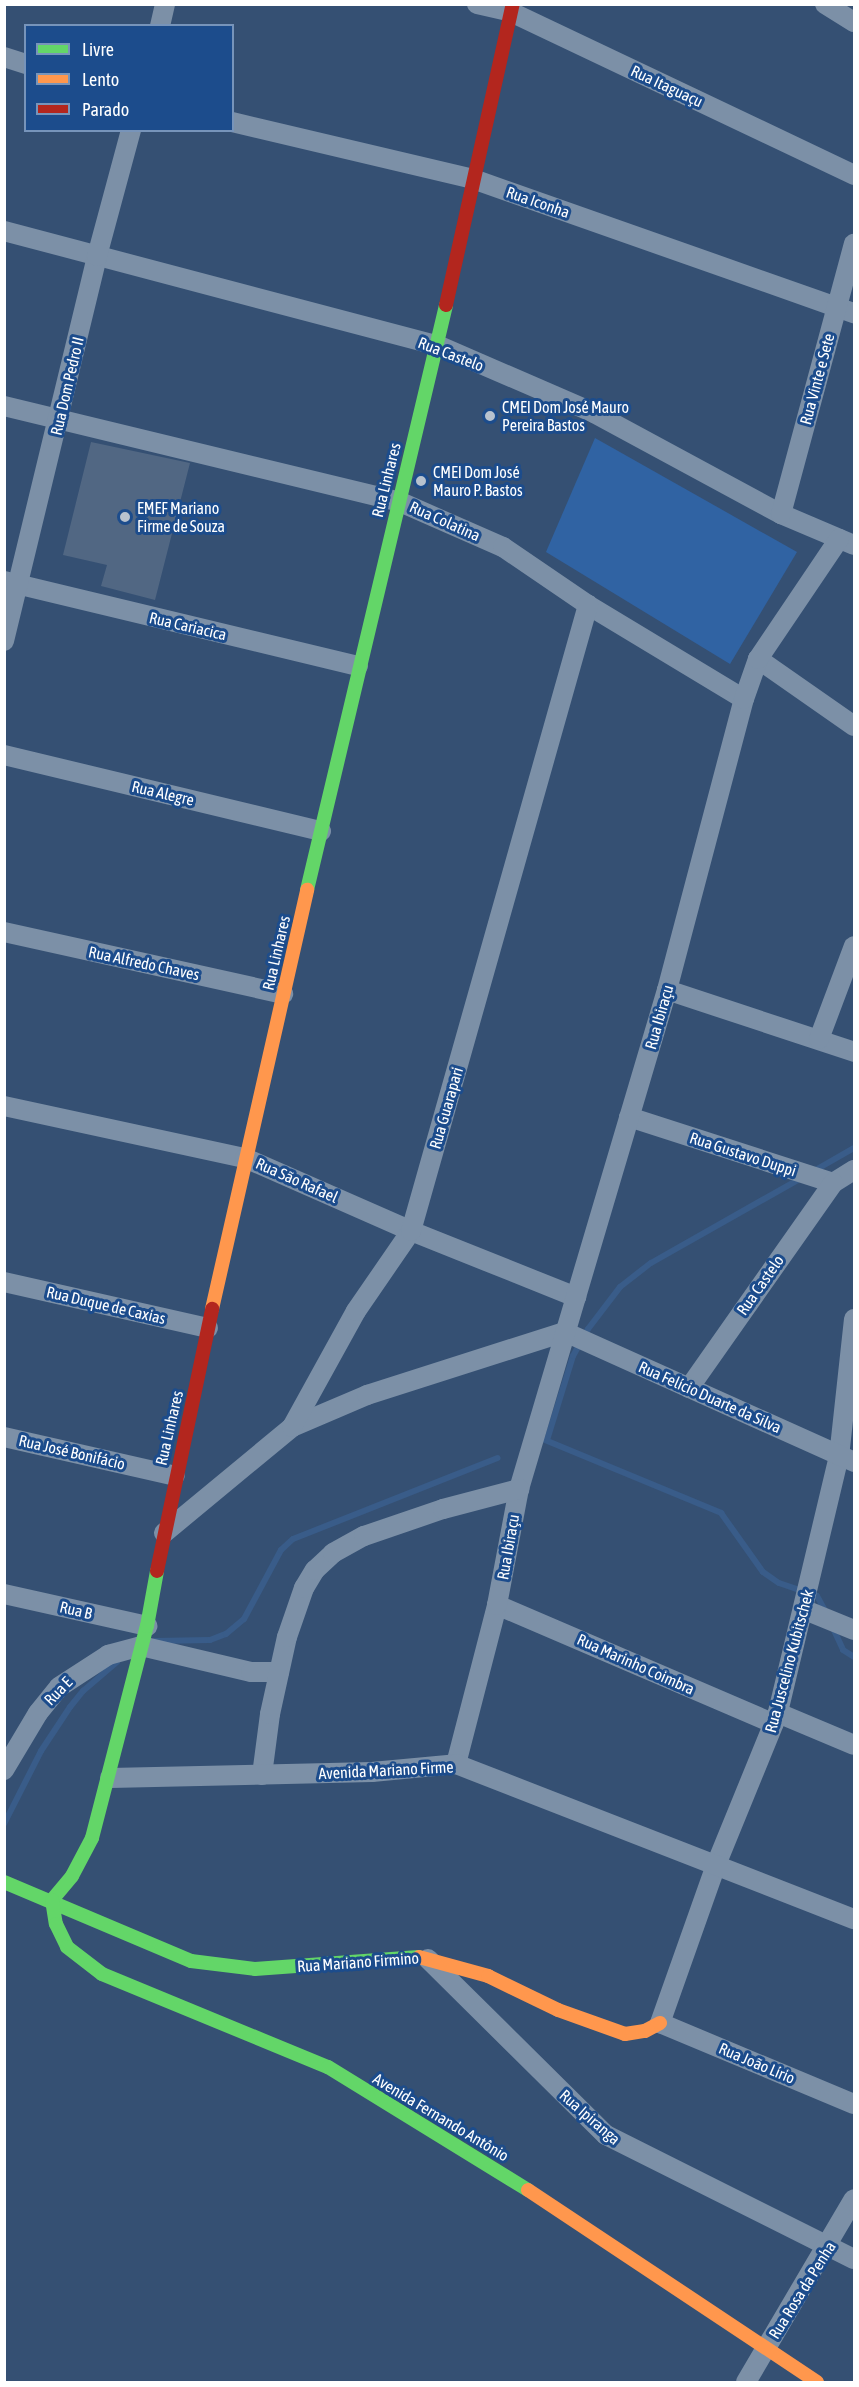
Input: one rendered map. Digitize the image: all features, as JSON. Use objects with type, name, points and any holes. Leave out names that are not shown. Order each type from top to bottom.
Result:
[{"type":"street","points":[[160,24],[165,4]]},
{"type":"street","name":"Rua Itaguaçu","points":[[477,4],[512,8],[855,176]]},
{"type":"street","points":[[825,4],[855,22]]},
{"type":"street","name":"Rua Linhares","points":[[52,1900],[72,1876],[92,1838],[110,1778],[147,1626],[175,1476],[245,1158],[358,666],[437,345],[512,8]]},
{"type":"street","points":[[4,57],[24,63]]},
{"type":"street","name":"Rua Iconha","points":[[234,122],[473,179],[846,309]]},
{"type":"street","name":"Rua Dom Pedro II","points":[[4,641],[12,583],[61,418],[96,256],[130,132]]},
{"type":"street","name":"Rua Castelo","points":[[4,231],[437,345],[594,413],[781,514],[847,542]]},
{"type":"street","name":"Rua Vinte e Sete","points":[[781,514],[846,309],[855,244]]},
{"type":"street","name":"Rua Colatina","points":[[4,406],[398,501],[503,547],[588,605],[744,699]]},
{"type":"street","points":[[744,699],[758,658],[847,542]]},
{"type":"street","name":"Rua Cariacica","points":[[12,583],[358,666]]},
{"type":"street","name":"Rua Guarapari","points":[[165,1533],[292,1428],[356,1311],[411,1231],[588,605]]},
{"type":"street","points":[[758,658],[855,726]]},
{"type":"street","name":"Rua Ibiraçu","points":[[456,1764],[497,1605],[519,1489],[667,990],[744,699]]},
{"type":"street","name":"Rua Alegre","points":[[4,755],[321,831]]},
{"type":"street","name":"Rua Alfredo Chaves","points":[[4,932],[283,994]]},
{"type":"street","points":[[819,1040],[855,946]]},
{"type":"street","points":[[667,990],[855,1052]]},
{"type":"street","name":"Rua São Rafael","points":[[4,1106],[245,1158],[411,1231],[576,1297]]},
{"type":"street","name":"Rua Gustavo Duppi","points":[[629,1117],[833,1183]]},
{"type":"street","points":[[833,1183],[855,1170]]},
{"type":"street","name":"Rua Castelo","points":[[689,1388],[833,1183]]},
{"type":"street","name":"Rua Duque de Caxias","points":[[4,1282],[208,1328]]},
{"type":"street","name":"Rua Juscelino Kubitschek","points":[[660,2022],[716,1865],[776,1718],[847,1459],[855,1319]]},
{"type":"street","points":[[292,1428],[367,1395],[565,1332]]},
{"type":"street","name":"Rua Felício Duarte da Silva","points":[[565,1332],[847,1459]]},
{"type":"street","name":"Rua José Bonifácio","points":[[4,1437],[175,1476]]},
{"type":"street","points":[[262,1775],[279,1672],[304,1588],[333,1553],[364,1536],[442,1509],[519,1489]]},
{"type":"street","name":"Rua B","points":[[4,1594],[147,1626]]},
{"type":"street","name":"Rua Marinho Coimbra","points":[[497,1605],[776,1718],[855,1745]]},
{"type":"street","points":[[805,1610],[855,1630]]},
{"type":"street","points":[[141,1646],[213,1665],[279,1672]]},
{"type":"street","name":"Rua E","points":[[4,1770],[38,1713],[59,1687],[108,1655],[141,1646]]},
{"type":"street","name":"Avenida Mariano Firme","points":[[110,1778],[262,1775],[456,1764],[716,1865]]},
{"type":"street","points":[[716,1865],[855,1919]]},
{"type":"street","name":"Rua Mariano Firmino","points":[[4,1881],[191,1961],[255,1969],[426,1957],[488,1976],[558,2010],[625,2034],[645,2031],[660,2022]]},
{"type":"street","name":"Avenida Fernando Antônio","points":[[52,1900],[56,1924],[67,1947],[102,1974],[328,2067],[513,2180],[817,2382]]},
{"type":"street","name":"Rua Ipiranga","points":[[426,1957],[606,2135],[830,2244],[855,2259]]},
{"type":"street","name":"Rua João Lírio","points":[[660,2022],[855,2104]]},
{"type":"street","name":"Rua Rosa da Penha","points":[[746,2382],[855,2199]]},
{"type":"shaded area","points":[[595,438],[797,552],[730,664],[546,552]]},
{"type":"building","name":"EMEF Mariano Firme de Souza","points":[[91,442],[190,463],[155,600],[101,586],[107,565],[63,555]]},
{"type":"waterway","points":[[812,1172],[854,1148]]},
{"type":"waterway","points":[[547,1440],[573,1356],[588,1329],[620,1287],[651,1263],[801,1178]]},
{"type":"waterway","points":[[545,1440],[721,1513],[763,1572],[779,1583],[817,1596],[827,1614]]},
{"type":"waterway","points":[[155,1641],[210,1640],[226,1634],[244,1619],[281,1550],[293,1539],[498,1458]]},
{"type":"waterway","points":[[832,1626],[843,1650],[854,1657]]},
{"type":"waterway","points":[[4,1824],[41,1751],[70,1707],[83,1691],[117,1662]]},
{"type":"traffic: fast","points":[[307,890],[446,305]]},
{"type":"traffic: fast","points":[[52,1900],[72,1876],[92,1838],[147,1626],[157,1571]]},
{"type":"traffic: fast","points":[[4,1882],[191,1961],[255,1969],[419,1957]]},
{"type":"traffic: fast","points":[[52,1900],[56,1924],[67,1947],[102,1974],[328,2067],[528,2190]]},
{"type":"traffic: slow","points":[[212,1309],[307,890]]},
{"type":"traffic: slow","points":[[419,1957],[488,1976],[558,2010],[625,2034],[645,2031],[660,2023]]},
{"type":"traffic: slow","points":[[528,2190],[817,2382]]},
{"type":"traffic: jam","points":[[446,305],[513,4]]},
{"type":"traffic: jam","points":[[157,1571],[212,1309]]},
{"type":"place","name":"CMEI Dom José Mauro Pereira Bastos","points":[[490,416]]},
{"type":"place","name":"CMEI Dom José Mauro P. Bastos","points":[[421,481]]},
{"type":"place","name":"EMEF Mariano Firme de Souza","points":[[125,517]]}]
